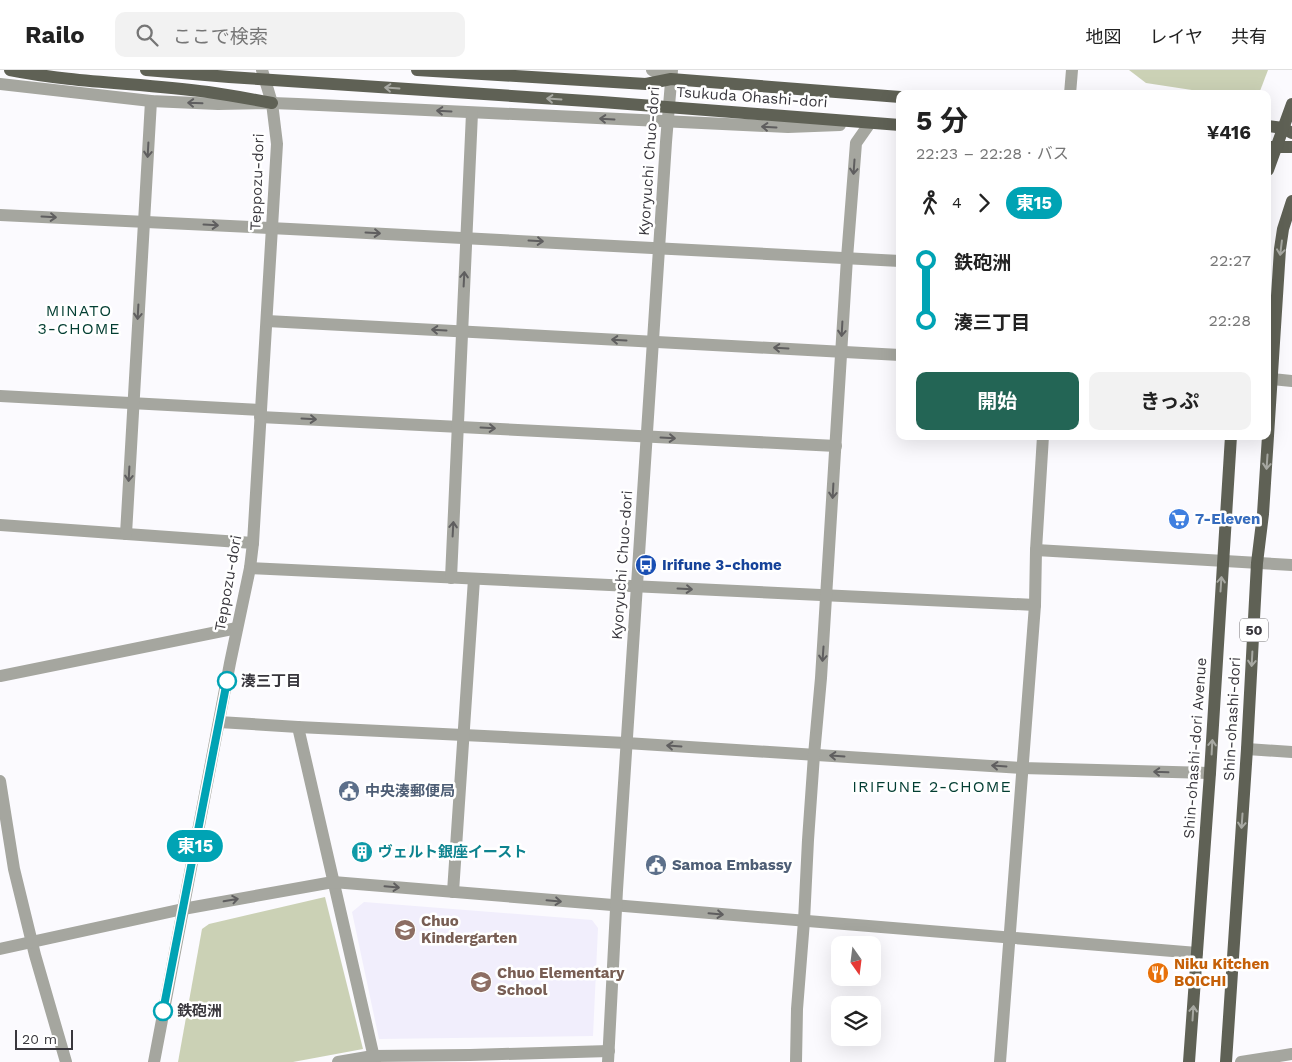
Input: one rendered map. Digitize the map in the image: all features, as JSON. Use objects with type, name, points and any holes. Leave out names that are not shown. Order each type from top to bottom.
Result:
[{"type":"main road","points":[[10,70],[208,92],[272,103]]},
{"type":"main road","name":"Tsukuda Ohashi-dori","points":[[146,70],[896,125]]},
{"type":"main road","name":"Tsukuda Ohashi-dori","points":[[417,70],[646,84],[672,75],[896,97]]},
{"type":"main road","points":[[1271,147],[1287,130],[1292,104]]},
{"type":"main road","points":[[1271,127],[1287,130]]},
{"type":"main road","points":[[1271,147],[1292,147]]},
{"type":"main road","name":"Shin-ohashi-dori","points":[[1271,396],[1280,248],[1283,229],[1292,200]]},
{"type":"main road","name":"Shin-ohashi-dori Avenue","points":[[1189,1062],[1210,773],[1231,440]]},
{"type":"main road","name":"Shin-ohashi-dori","points":[[1226,1062],[1247,749],[1257,563],[1264,514],[1268,440]]},
{"type":"street","name":"Teppozu-dori","points":[[154,1062],[250,568],[253,543],[277,144],[272,103],[262,70]]},
{"type":"street","points":[[652,70],[672,75]]},
{"type":"street","points":[[1070,90],[1072,70]]},
{"type":"street","name":"Kyoryuchi Chuo-dori","points":[[608,1057],[652,341],[668,107],[672,75]]},
{"type":"street","points":[[0,84],[151,101],[218,104],[272,103],[788,127],[870,123]]},
{"type":"street","points":[[126,534],[151,101]]},
{"type":"street","points":[[451,578],[472,113]]},
{"type":"street","points":[[796,1062],[797,1009],[827,596],[841,351],[856,143],[870,123]]},
{"type":"street","points":[[0,215],[896,261]]},
{"type":"street","points":[[267,321],[896,354]]},
{"type":"street","points":[[1272,379],[1292,381]]},
{"type":"street","points":[[0,396],[457,427],[836,446]]},
{"type":"street","points":[[1000,1062],[1035,605],[1036,550],[1044,440]]},
{"type":"street","points":[[0,525],[253,543]]},
{"type":"street","points":[[1036,550],[1292,565]]},
{"type":"street","points":[[250,568],[1035,605]]},
{"type":"street","points":[[453,892],[474,579]]},
{"type":"street","points":[[0,676],[237,628]]},
{"type":"street","points":[[219,722],[626,743],[1022,768],[1210,773]]},
{"type":"street","points":[[298,727],[374,1059]]},
{"type":"street","points":[[1247,749],[1292,752]]},
{"type":"street","points":[[0,781],[14,869],[32,942],[66,1062]]},
{"type":"street","points":[[0,949],[183,909],[333,882],[1197,953]]},
{"type":"street","points":[[1241,1062],[1292,1054]]},
{"type":"street","points":[[338,1062],[470,1055],[608,1057]]},
{"type":"shaded area","name":"Chuo Elementary School","points":[[364,902],[592,920],[598,928],[593,1036],[379,1039],[352,912]]},
{"type":"green space","points":[[1129,70],[1268,70],[1260,90],[1192,90],[1146,83]]},
{"type":"green space","points":[[325,897],[363,1049],[293,1062],[178,1062],[202,929],[209,924]]},
{"type":"bus line","name":"東15","points":[[163,1011],[227,681]]},
{"type":"place","name":"7-Eleven","points":[[1179,519]]},
{"type":"place","name":"Irifune 3-chome","points":[[646,565]]},
{"type":"place","name":"湊三丁目","points":[[227,681]]},
{"type":"place","name":"中央湊郵便局","points":[[349,791]]},
{"type":"place","name":"ヴェルト銀座イースト","points":[[362,852]]},
{"type":"place","name":"Samoa Embassy","points":[[656,865]]},
{"type":"place","name":"Chuo Kindergarten","points":[[405,930]]},
{"type":"place","name":"Niku Kitchen BOICHI","points":[[1158,973]]},
{"type":"place","name":"Chuo Elementary School","points":[[481,982]]},
{"type":"place","name":"鉄砲洲","points":[[163,1011]]},
{"type":"district","name":"MINATO 3-CHOME","points":[[79,319]]},
{"type":"district","name":"IRIFUNE 2-CHOME","points":[[932,786]]}]
